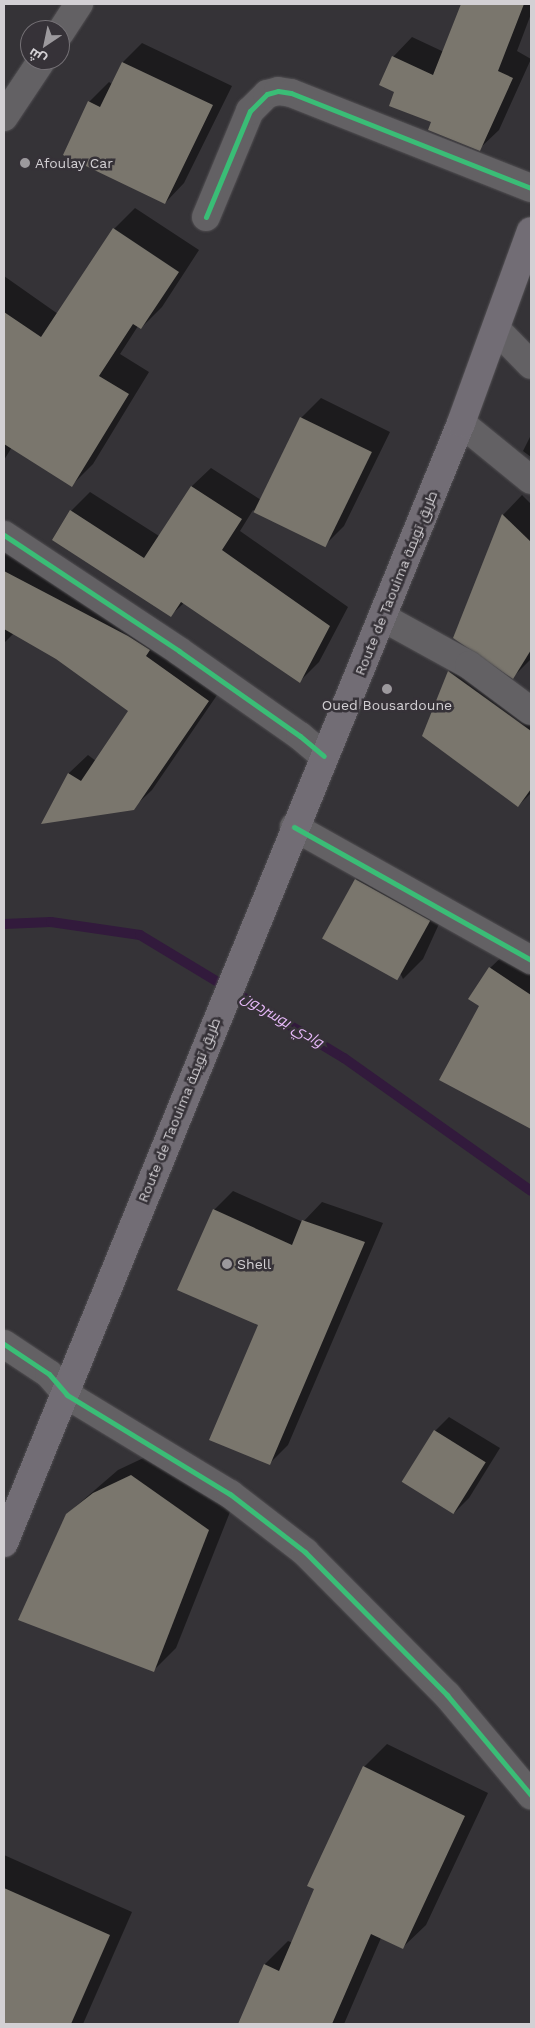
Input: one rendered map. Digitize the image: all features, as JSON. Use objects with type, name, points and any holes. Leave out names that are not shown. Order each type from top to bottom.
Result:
[{"type":"main road","name":"Route de Taouima طريق تويمة","points":[[4,1543],[67,1394],[205,1044],[461,423],[531,231]]},
{"type":"street","points":[[69,20],[79,4]]},
{"type":"street","points":[[4,117],[35,70]]},
{"type":"street","points":[[206,216],[250,111],[262,97],[278,91],[291,93],[531,188]]},
{"type":"street","points":[[496,329],[531,364]]},
{"type":"street","points":[[461,423],[531,480]]},
{"type":"street","points":[[4,535],[180,651],[300,736],[324,756]]},
{"type":"street","points":[[382,617],[468,665],[531,711]]},
{"type":"street","points":[[294,827],[531,960]]},
{"type":"street","points":[[4,1344],[49,1374],[67,1394],[230,1494],[305,1552],[447,1695],[531,1796]]},
{"type":"building","points":[[461,4],[524,4],[498,71],[513,78],[480,151],[428,130],[431,122],[389,106],[394,92],[379,85],[392,56],[433,75]]},
{"type":"building","points":[[122,62],[213,105],[165,204],[63,155],[88,101],[100,107]]},
{"type":"building","points":[[113,228],[179,272],[141,329],[133,324],[99,376],[129,394],[72,487],[4,444],[4,312],[41,337]]},
{"type":"building","points":[[300,417],[372,452],[325,547],[254,512]]},
{"type":"building","points":[[191,486],[242,519],[222,550],[330,626],[300,683],[181,602],[171,617],[52,540],[70,510],[144,558]]},
{"type":"building","points":[[502,514],[531,542],[531,650],[513,679],[453,638]]},
{"type":"building","points":[[4,571],[128,636],[150,650],[146,656],[209,701],[134,810],[41,824],[68,773],[81,781],[128,711],[56,659],[4,629]]},
{"type":"building","points":[[448,671],[531,731],[531,789],[518,807],[422,736]]},
{"type":"building","points":[[355,879],[430,921],[397,980],[322,938]]},
{"type":"building","points":[[489,967],[531,995],[531,1129],[439,1080],[479,1006],[468,999]]},
{"type":"building","points":[[213,1209],[292,1245],[302,1220],[365,1242],[270,1465],[209,1440],[258,1325],[177,1290]]},
{"type":"building","points":[[434,1430],[486,1462],[453,1514],[402,1482]]},
{"type":"building","points":[[131,1475],[209,1530],[154,1672],[18,1620],[66,1514],[93,1493]]},
{"type":"building","points":[[363,1766],[465,1816],[403,1949],[371,1934],[332,2024],[238,2024],[264,1964],[279,1971],[314,1889],[307,1886]]},
{"type":"building","points":[[4,1888],[110,1935],[71,2024],[4,2024]]},
{"type":"waterway","name":"وادي بوسردون","points":[[4,924],[51,922],[140,935],[344,1058],[531,1191]]},
{"type":"cycle path","points":[[206,217],[250,111],[267,94],[278,91],[291,93],[531,188]]},
{"type":"cycle path","points":[[4,535],[179,651],[300,736],[324,756]]},
{"type":"cycle path","points":[[294,827],[531,960]]},
{"type":"cycle path","points":[[4,1344],[49,1374],[67,1395],[230,1494],[305,1552],[447,1695],[531,1795]]},
{"type":"place","name":"Afoulay Car","points":[[25,163]]},
{"type":"place","name":"Oued Bousardoune","points":[[387,689]]},
{"type":"place","name":"Shell","points":[[227,1264]]}]
